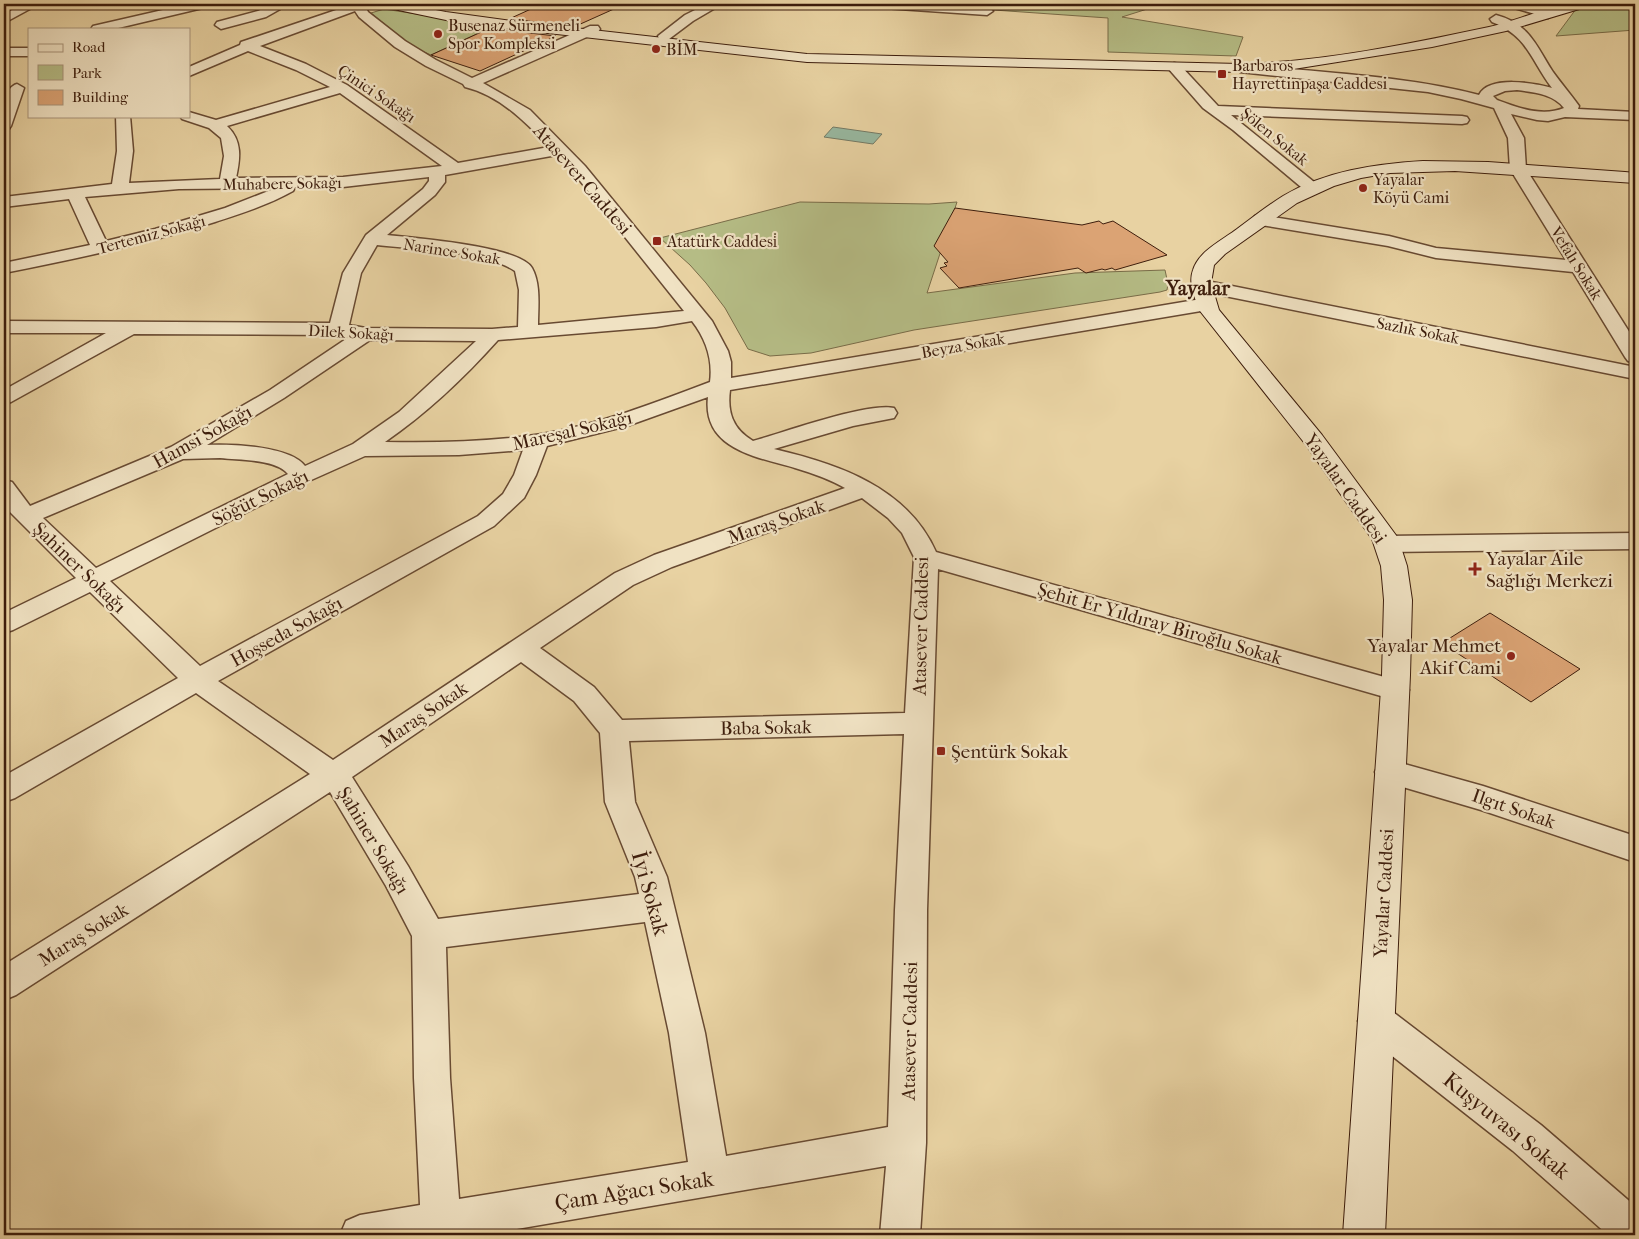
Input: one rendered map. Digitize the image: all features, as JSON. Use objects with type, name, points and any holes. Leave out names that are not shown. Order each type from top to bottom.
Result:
[{"type":"street","points":[[4,19],[33,4]]},
{"type":"street","points":[[101,28],[203,4]]},
{"type":"street","points":[[221,25],[262,14],[283,4]]},
{"type":"street","points":[[388,4],[465,19],[664,36],[796,51],[1248,59],[1276,58],[1329,51],[1496,19],[1504,13],[1521,6],[1545,9],[1582,4]]},
{"type":"street","points":[[418,4],[478,15],[590,31],[807,58],[1240,68],[1300,64],[1432,43],[1513,25],[1545,9]]},
{"type":"street","points":[[664,36],[716,4]]},
{"type":"street","points":[[884,4],[988,11]]},
{"type":"street","points":[[190,72],[246,45],[362,5]]},
{"type":"street","name":"Atasever Caddesi","points":[[362,5],[363,14],[400,44],[431,63],[470,84],[492,93],[525,113],[579,169],[705,325],[721,365],[717,406],[720,418],[733,437],[751,450],[803,463],[829,472],[864,490],[893,510],[908,524],[919,540],[926,557],[918,723],[907,1142],[900,1235]]},
{"type":"street","points":[[1496,19],[1513,25],[1528,39],[1565,108]]},
{"type":"street","points":[[470,84],[590,31]]},
{"type":"street","name":"Çinici Sokağı","points":[[246,45],[301,66],[342,88],[454,168]]},
{"type":"street","points":[[4,52],[28,52]]},
{"type":"street","points":[[198,54],[220,57]]},
{"type":"street","points":[[1300,64],[1310,69],[1326,72],[1406,81],[1549,92],[1565,108]]},
{"type":"street","points":[[1518,169],[1516,138],[1496,105],[1487,98],[1486,94],[1542,66]]},
{"type":"street","name":"Şölen Sokak","points":[[1174,67],[1208,105],[1238,127],[1312,189]]},
{"type":"street","points":[[1240,68],[1414,86],[1454,92],[1527,114],[1565,108],[1635,116]]},
{"type":"street","points":[[4,126],[17,88]]},
{"type":"street","points":[[216,125],[342,88]]},
{"type":"street","points":[[1306,98],[1309,114]]},
{"type":"street","points":[[1516,138],[1565,108]]},
{"type":"street","points":[[9,110],[28,109]]},
{"type":"street","name":"Şölen Sokak","points":[[1214,110],[1462,120]]},
{"type":"street","points":[[190,117],[216,125],[227,132],[234,147],[227,184]]},
{"type":"street","points":[[120,188],[124,151],[123,118]]},
{"type":"street","name":"Muhabere Sokağı","points":[[4,202],[75,192],[180,184],[343,182],[437,171],[560,150]]},
{"type":"street","points":[[1204,295],[1200,272],[1207,259],[1298,195],[1344,178],[1428,165],[1518,169],[1635,178]]},
{"type":"street","name":"Vefalı Sokak","points":[[1518,169],[1635,357]]},
{"type":"street","points":[[338,329],[352,273],[372,240],[429,192],[437,182],[437,171]]},
{"type":"street","name":"Tertemiz Sokağı","points":[[4,268],[144,238],[276,195],[294,184]]},
{"type":"street","points":[[75,192],[100,248]]},
{"type":"street","points":[[1261,220],[1388,241],[1436,253],[1579,267]]},
{"type":"street","name":"Narince Sokak","points":[[372,240],[480,252],[516,262],[523,268],[526,279],[528,333]]},
{"type":"street","name":"Sazlık Sokak","points":[[1204,295],[1635,373]]},
{"type":"street","name":"Beyza Sokak","points":[[718,386],[1204,295]]},
{"type":"street","name":"Yayalar Caddesi","points":[[1204,295],[1222,328],[1314,440],[1385,538],[1394,566],[1398,600],[1395,690],[1364,1235]]},
{"type":"street","name":"Dilek Sokağı","points":[[4,327],[338,329],[366,334],[492,335],[528,333],[696,315]]},
{"type":"street","points":[[4,398],[131,328]]},
{"type":"street","name":"Hamsi Sokağı","points":[[27,516],[180,452],[277,394],[366,334]]},
{"type":"street","name":"Söğüt Sokağı","points":[[4,624],[301,476],[361,449],[407,417],[468,361],[492,335]]},
{"type":"street","name":"Mareşal Sokağı","points":[[361,449],[468,448],[536,442],[650,412],[718,386]]},
{"type":"street","points":[[751,450],[849,420],[886,413]]},
{"type":"street","name":"Hoşseda Sokağı","points":[[4,790],[197,680],[486,521],[512,498],[525,475],[536,442]]},
{"type":"street","points":[[180,452],[220,451],[267,456],[291,463],[301,476]]},
{"type":"street","name":"Şahiner Sokağı","points":[[4,487],[17,506],[197,680],[333,775],[348,792],[429,935],[432,1078],[441,1221]]},
{"type":"street","name":"Maraş Sokak","points":[[4,984],[333,775],[624,579],[663,561],[864,490]]},
{"type":"street","points":[[1387,544],[1635,540]]},
{"type":"street","name":"Şehit Er Yıldıray Biroğlu Sokak","points":[[926,557],[1395,690]]},
{"type":"street","points":[[522,649],[584,694],[614,731]]},
{"type":"street","name":"Baba Sokak","points":[[614,731],[918,723]]},
{"type":"street","name":"İyi Sokak","points":[[614,731],[620,802],[651,877],[686,1033],[710,1178]]},
{"type":"street","name":"Ilgıt Sokak","points":[[1390,772],[1458,790],[1635,849]]},
{"type":"street","points":[[429,935],[656,906]]},
{"type":"street","name":"Kuşyuvası Sokak","points":[[1376,1021],[1526,1138],[1635,1232]]},
{"type":"street","name":"Çam Ağacı Sokak","points":[[360,1235],[710,1178],[907,1142]]},
{"type":"green space","points":[[908,4],[1163,4],[1122,17],[1243,37],[1236,56],[1108,52],[1108,18]]},
{"type":"green space","points":[[1598,4],[1635,4],[1635,30],[1556,36],[1576,9]]},
{"type":"green space","name":"Busenaz Sürmeneli Spor Kompleksi","points":[[384,9],[494,26],[431,55],[413,47],[371,13]]},
{"type":"green space","points":[[800,202],[929,204],[957,202],[927,293],[1075,273],[1165,270],[1168,284],[1167,290],[914,330],[811,353],[770,356],[748,349],[725,308],[706,283],[690,265],[660,238]]},
{"type":"shaded area","points":[[833,127],[882,134],[873,144],[824,137]]},
{"type":"building","points":[[542,4],[625,4],[576,26],[509,19]]},
{"type":"building","points":[[490,28],[556,36],[480,71],[431,55]]},
{"type":"building","points":[[955,208],[1082,225],[1099,221],[1103,224],[1113,221],[1167,255],[1115,270],[1112,268],[1102,269],[1086,273],[1078,268],[959,288],[940,268],[947,266],[944,263],[948,262],[934,246]]},
{"type":"building","name":"Yayalar Mehmet Akif Cami","points":[[1490,613],[1580,669],[1531,702],[1442,643]]},
{"type":"place","name":"Busenaz Sürmeneli Spor Kompleksi","points":[[438,34]]},
{"type":"place","name":"BİM","points":[[656,49]]},
{"type":"place","name":"Barbaros Hayrettinpaşa Caddesi","points":[[1222,74]]},
{"type":"place","name":"Yayalar Köyü Cami","points":[[1363,188]]},
{"type":"place","name":"Atatürk Caddesi̇","points":[[657,241]]},
{"type":"place","name":"Yayalar Aile Sağlığı Merkezi","points":[[1475,569]]},
{"type":"place","name":"Yayalar Mehmet Akif Cami","points":[[1511,656]]},
{"type":"place","name":"Şentürk Sokak","points":[[941,751]]},
{"type":"district","name":"Yayalar","points":[[1198,288]]}]
